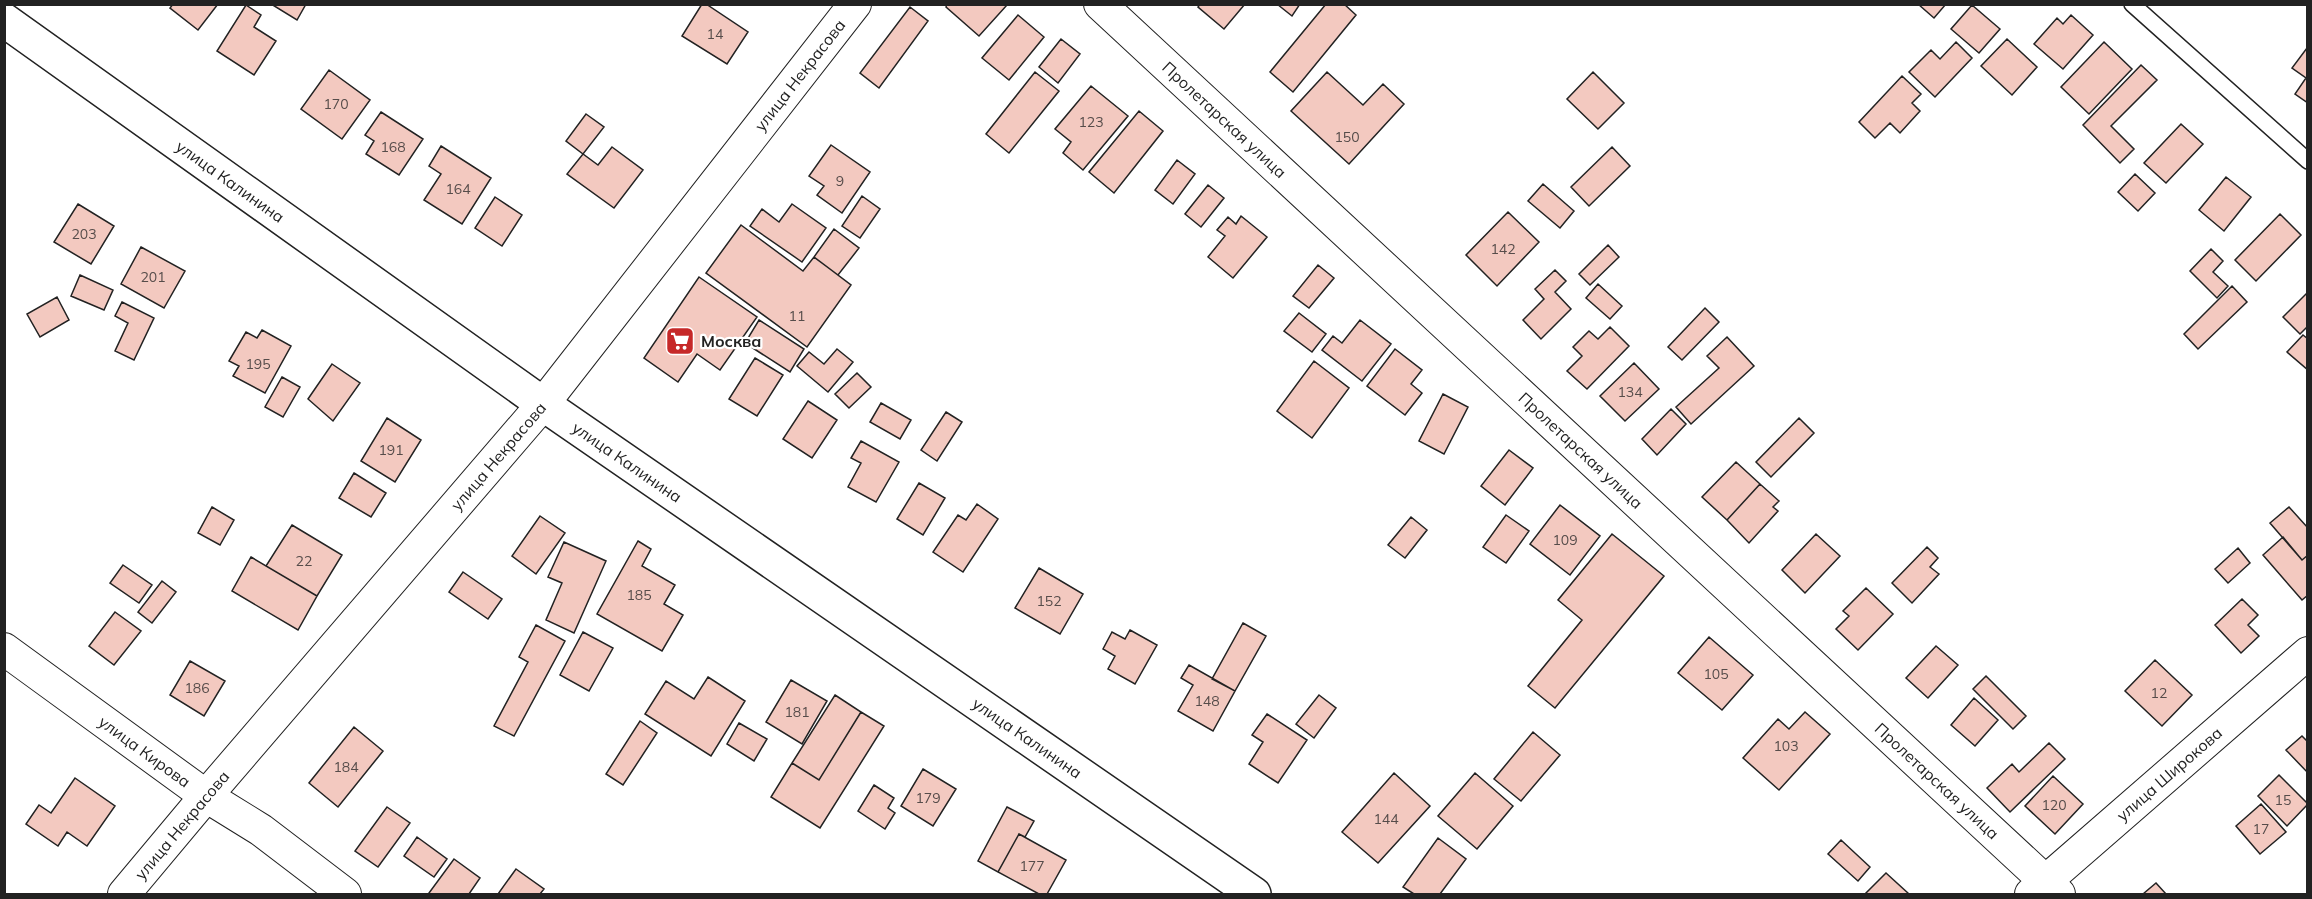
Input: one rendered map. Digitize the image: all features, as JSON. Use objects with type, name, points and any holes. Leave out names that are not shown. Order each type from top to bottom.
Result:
[{"type":"street","name":"улица Некрасова","points":[[124,894],[543,404],[855,4]]},
{"type":"street","name":"Пролетарская улица","points":[[1100,4],[2045,890]]},
{"type":"street","name":"улица Калинина","points":[[4,20],[543,404],[1254,894]]},
{"type":"street","name":"улица Кирова","points":[[4,649],[206,796],[261,830],[345,894]]},
{"type":"street","name":"улица Широкова","points":[[2045,890],[2307,653]]},
{"type":"lane","points":[[2132,4],[2307,161]]},
{"type":"building","points":[[173,4],[218,4],[198,30],[170,8]]},
{"type":"building","points":[[271,4],[306,4],[297,20]]},
{"type":"building","points":[[702,4],[706,4],[748,32],[727,64],[682,36]]},
{"type":"building","points":[[947,4],[1007,5],[979,36],[946,7]]},
{"type":"building","points":[[1200,4],[1245,4],[1224,29],[1198,7]]},
{"type":"building","points":[[1277,4],[1300,4],[1292,16]]},
{"type":"building","points":[[1326,4],[1344,4],[1356,15],[1293,92],[1270,72]]},
{"type":"building","points":[[1918,4],[1946,4],[1934,18]]},
{"type":"building","points":[[246,5],[261,15],[254,27],[276,41],[254,75],[217,51]]},
{"type":"building","points":[[1972,5],[2000,29],[1979,53],[1951,29]]},
{"type":"building","points":[[910,7],[928,21],[879,88],[860,73]]},
{"type":"building","points":[[1018,15],[1044,37],[1009,80],[982,58]]},
{"type":"building","points":[[2071,15],[2093,35],[2063,69],[2034,44],[2057,18],[2063,24]]},
{"type":"building","points":[[1061,39],[1080,54],[1058,83],[1039,67]]},
{"type":"building","points":[[2007,39],[2037,67],[2012,95],[1981,66]]},
{"type":"building","points":[[1956,42],[1972,58],[1935,97],[1909,72],[1931,50],[1940,59]]},
{"type":"building","points":[[2104,42],[2132,69],[2089,114],[2061,87]]},
{"type":"building","points":[[2307,48],[2308,103],[2295,94],[2306,78],[2292,68]]},
{"type":"building","points":[[2141,65],[2157,80],[2111,126],[2134,149],[2120,163],[2083,125]]},
{"type":"building","points":[[329,70],[370,100],[342,139],[301,109]]},
{"type":"building","points":[[1035,72],[1059,91],[1009,153],[986,134]]},
{"type":"building","points":[[1327,72],[1363,105],[1383,84],[1404,104],[1349,164],[1291,111]]},
{"type":"building","points":[[1593,72],[1624,103],[1598,129],[1567,99]]},
{"type":"building","points":[[1902,76],[1921,94],[1912,103],[1920,111],[1900,133],[1890,123],[1875,138],[1859,122]]},
{"type":"building","points":[[1091,86],[1128,116],[1083,170],[1063,153],[1071,142],[1055,129]]},
{"type":"building","points":[[1139,111],[1163,131],[1114,193],[1089,172]]},
{"type":"building","points":[[381,112],[423,139],[399,175],[366,154],[374,141],[365,135]]},
{"type":"building","points":[[586,114],[604,127],[583,154],[566,141]]},
{"type":"building","points":[[2181,124],[2203,144],[2166,183],[2144,163]]},
{"type":"building","points":[[831,145],[870,172],[842,213],[817,195],[824,186],[809,176]]},
{"type":"building","points":[[441,146],[491,178],[462,224],[424,200],[441,174],[429,166]]},
{"type":"building","points":[[612,147],[643,170],[614,208],[567,174],[583,154],[598,165]]},
{"type":"building","points":[[1612,147],[1630,166],[1589,206],[1571,187]]},
{"type":"building","points":[[1177,160],[1195,174],[1173,204],[1155,190]]},
{"type":"building","points":[[2135,174],[2155,193],[2138,211],[2118,192]]},
{"type":"building","points":[[2226,177],[2251,197],[2224,231],[2199,210]]},
{"type":"building","points":[[1543,184],[1574,211],[1560,228],[1528,201]]},
{"type":"building","points":[[1208,185],[1224,198],[1201,227],[1185,214]]},
{"type":"building","points":[[862,196],[880,209],[860,238],[842,226]]},
{"type":"building","points":[[495,197],[522,215],[502,246],[475,228]]},
{"type":"building","points":[[78,204],[114,226],[91,264],[54,242]]},
{"type":"building","points":[[792,204],[826,228],[802,262],[750,226],[762,209],[779,222]]},
{"type":"building","points":[[1508,212],[1539,242],[1497,286],[1466,255]]},
{"type":"building","points":[[2280,214],[2301,235],[2256,281],[2235,260]]},
{"type":"building","points":[[1241,216],[1267,237],[1233,278],[1208,257],[1225,236],[1217,230],[1228,217],[1236,224]]},
{"type":"building","points":[[741,225],[803,271],[814,257],[851,285],[807,347],[706,273]]},
{"type":"building","points":[[834,229],[859,248],[838,275],[814,257]]},
{"type":"building","points":[[1608,245],[1619,257],[1590,285],[1579,274]]},
{"type":"building","points":[[141,247],[185,271],[164,308],[121,284]]},
{"type":"building","points":[[2211,249],[2223,261],[2213,272],[2228,286],[2217,298],[2190,271]]},
{"type":"building","points":[[1318,265],[1334,278],[1309,308],[1293,296]]},
{"type":"building","points":[[1555,270],[1566,281],[1555,292],[1571,309],[1541,339],[1523,320],[1544,299],[1535,289]]},
{"type":"building","points":[[80,275],[113,290],[104,310],[71,296]]},
{"type":"building","points":[[699,277],[757,317],[720,370],[697,354],[678,382],[644,358]]},
{"type":"building","points":[[1598,284],[1622,306],[1610,319],[1586,298]]},
{"type":"building","points":[[2232,286],[2247,302],[2198,349],[2184,334]]},
{"type":"building","points":[[2308,292],[2308,326],[2300,334],[2283,317]]},
{"type":"building","points":[[57,297],[69,320],[40,337],[27,314]]},
{"type":"building","points":[[122,302],[154,318],[134,360],[115,351],[128,323],[115,316]]},
{"type":"building","points":[[1705,308],[1719,322],[1682,360],[1668,347]]},
{"type":"building","points":[[1299,313],[1326,334],[1312,352],[1284,331]]},
{"type":"building","points":[[759,320],[804,349],[790,372],[745,343]]},
{"type":"building","points":[[1360,320],[1391,344],[1362,381],[1322,350],[1333,336],[1342,343]]},
{"type":"building","points":[[1610,327],[1629,346],[1587,389],[1567,371],[1582,356],[1573,347],[1589,331],[1598,339]]},
{"type":"building","points":[[262,330],[291,346],[265,393],[233,376],[239,366],[229,361],[246,332],[257,338]]},
{"type":"building","points":[[2303,335],[2308,339],[2308,370],[2287,352]]},
{"type":"building","points":[[1727,337],[1754,366],[1691,424],[1676,407],[1719,368],[1707,356]]},
{"type":"building","points":[[837,349],[853,362],[828,392],[797,366],[809,352],[824,364]]},
{"type":"building","points":[[1395,349],[1422,370],[1411,384],[1422,393],[1405,415],[1367,386]]},
{"type":"building","points":[[755,358],[783,375],[757,416],[729,399]]},
{"type":"building","points":[[1314,361],[1349,388],[1312,438],[1277,411]]},
{"type":"building","points":[[1634,363],[1659,389],[1625,421],[1600,396]]},
{"type":"building","points":[[332,364],[360,383],[333,421],[308,399]]},
{"type":"building","points":[[857,373],[871,387],[849,408],[835,394]]},
{"type":"building","points":[[282,377],[300,387],[283,417],[265,407]]},
{"type":"building","points":[[1443,394],[1468,407],[1444,454],[1419,441]]},
{"type":"building","points":[[808,401],[837,420],[812,458],[783,439]]},
{"type":"building","points":[[881,403],[911,420],[900,439],[870,422]]},
{"type":"building","points":[[1671,409],[1686,424],[1657,455],[1642,439]]},
{"type":"building","points":[[946,412],[962,422],[937,461],[921,450]]},
{"type":"building","points":[[387,418],[421,440],[395,482],[361,461]]},
{"type":"building","points":[[1799,418],[1814,433],[1771,477],[1756,462]]},
{"type":"building","points":[[861,441],[899,462],[876,502],[848,487],[861,463],[851,458]]},
{"type":"building","points":[[1509,450],[1533,468],[1505,505],[1481,486]]},
{"type":"building","points":[[1736,462],[1760,484],[1727,520],[1702,497]]},
{"type":"building","points":[[354,473],[386,493],[371,517],[339,498]]},
{"type":"building","points":[[919,483],[945,498],[923,535],[897,519]]},
{"type":"building","points":[[1760,484],[1779,501],[1773,507],[1778,511],[1749,543],[1727,520]]},
{"type":"building","points":[[977,504],[998,519],[963,572],[933,552],[958,515],[966,520]]},
{"type":"building","points":[[1560,505],[1600,536],[1570,575],[1530,544]]},
{"type":"building","points":[[212,507],[234,520],[220,545],[198,533]]},
{"type":"building","points":[[2289,507],[2308,528],[2308,555],[2302,560],[2270,523]]},
{"type":"building","points":[[1506,515],[1529,531],[1506,563],[1483,547]]},
{"type":"building","points":[[540,516],[565,533],[536,574],[512,556]]},
{"type":"building","points":[[1411,517],[1427,530],[1405,558],[1388,545]]},
{"type":"building","points":[[292,525],[342,555],[317,596],[266,566]]},
{"type":"building","points":[[1612,534],[1664,576],[1555,708],[1528,686],[1582,620],[1558,600]]},
{"type":"building","points":[[1816,534],[1840,556],[1805,593],[1782,570]]},
{"type":"building","points":[[2283,537],[2302,560],[2308,555],[2308,595],[2302,600],[2263,555]]},
{"type":"building","points":[[638,541],[651,549],[642,566],[675,585],[664,604],[683,615],[662,651],[597,614]]},
{"type":"building","points":[[564,542],[606,561],[574,633],[546,620],[562,583],[548,577]]},
{"type":"building","points":[[1927,547],[1938,558],[1930,567],[1939,574],[1912,603],[1892,583]]},
{"type":"building","points":[[2238,548],[2250,563],[2228,583],[2215,569]]},
{"type":"building","points":[[251,557],[317,596],[298,630],[232,591]]},
{"type":"building","points":[[123,565],[152,585],[139,603],[110,583]]},
{"type":"building","points":[[1039,568],[1083,594],[1060,634],[1015,608]]},
{"type":"building","points":[[463,572],[502,599],[488,619],[449,592]]},
{"type":"building","points":[[162,581],[176,592],[152,623],[138,612]]},
{"type":"building","points":[[1866,588],[1893,614],[1858,650],[1836,629],[1849,616],[1843,611]]},
{"type":"building","points":[[2242,599],[2258,615],[2248,625],[2259,636],[2241,653],[2215,625]]},
{"type":"building","points":[[115,612],[141,631],[114,665],[89,646]]},
{"type":"building","points":[[1243,623],[1266,636],[1235,691],[1212,679]]},
{"type":"building","points":[[536,625],[565,641],[514,736],[494,726],[528,662],[519,657]]},
{"type":"building","points":[[1130,630],[1157,645],[1135,684],[1108,669],[1115,656],[1103,649],[1112,632],[1125,639]]},
{"type":"building","points":[[583,632],[613,648],[589,691],[560,675]]},
{"type":"building","points":[[1709,637],[1753,675],[1722,710],[1678,673]]},
{"type":"building","points":[[1936,646],[1958,665],[1928,698],[1906,678]]},
{"type":"building","points":[[2155,660],[2192,695],[2162,726],[2125,691]]},
{"type":"building","points":[[190,661],[225,681],[204,716],[170,695]]},
{"type":"building","points":[[1189,665],[1235,691],[1213,731],[1178,711],[1193,685],[1181,678]]},
{"type":"building","points":[[1986,676],[2026,716],[2013,729],[1973,689]]},
{"type":"building","points":[[708,677],[745,701],[711,756],[645,714],[666,681],[694,699]]},
{"type":"building","points":[[791,680],[827,701],[802,744],[766,722]]},
{"type":"building","points":[[835,695],[861,712],[819,780],[792,763]]},
{"type":"building","points":[[1319,695],[1336,708],[1314,738],[1296,724]]},
{"type":"building","points":[[1974,698],[1998,720],[1975,746],[1951,725]]},
{"type":"building","points":[[861,712],[884,726],[820,828],[771,797],[792,763],[819,780]]},
{"type":"building","points":[[1805,712],[1830,734],[1779,790],[1743,758],[1778,719],[1789,729]]},
{"type":"building","points":[[1267,714],[1307,740],[1278,783],[1249,764],[1263,742],[1252,735]]},
{"type":"building","points":[[640,721],[657,733],[623,785],[606,774]]},
{"type":"building","points":[[739,723],[767,739],[754,761],[727,744]]},
{"type":"building","points":[[354,727],[383,751],[338,807],[309,783]]},
{"type":"building","points":[[1533,732],[1560,755],[1521,801],[1494,779]]},
{"type":"building","points":[[2302,736],[2308,742],[2308,773],[2286,750]]},
{"type":"building","points":[[2049,743],[2065,759],[2010,812],[1987,788],[2012,764],[2019,772]]},
{"type":"building","points":[[923,769],[956,789],[933,826],[901,806]]},
{"type":"building","points":[[1394,773],[1430,806],[1378,863],[1342,832]]},
{"type":"building","points":[[1475,773],[1513,806],[1477,849],[1438,816]]},
{"type":"building","points":[[2279,775],[2308,804],[2287,826],[2258,796]]},
{"type":"building","points":[[2053,776],[2083,804],[2055,834],[2025,806]]},
{"type":"building","points":[[75,778],[115,806],[87,846],[67,832],[58,846],[26,824],[39,805],[51,813]]},
{"type":"building","points":[[874,785],[894,798],[888,808],[895,813],[885,829],[858,811]]},
{"type":"building","points":[[2261,804],[2286,832],[2260,854],[2236,826]]},
{"type":"building","points":[[387,807],[410,823],[378,867],[355,851]]},
{"type":"building","points":[[1007,807],[1034,821],[1025,837],[1019,834],[998,872],[978,861]]},
{"type":"building","points":[[1019,834],[1066,860],[1047,894],[1039,894],[998,872]]},
{"type":"building","points":[[417,837],[447,859],[434,877],[404,856]]},
{"type":"building","points":[[1438,838],[1466,859],[1440,894],[1414,894],[1403,887]]},
{"type":"building","points":[[1841,840],[1870,867],[1858,881],[1828,854]]},
{"type":"building","points":[[454,859],[480,878],[469,894],[429,893]]},
{"type":"building","points":[[516,869],[544,889],[540,894],[498,894]]},
{"type":"building","points":[[1886,873],[1909,894],[1865,894]]},
{"type":"building","points":[[2156,883],[2166,894],[2143,894]]},
{"type":"place","name":"Москва","points":[[680,341]]}]
